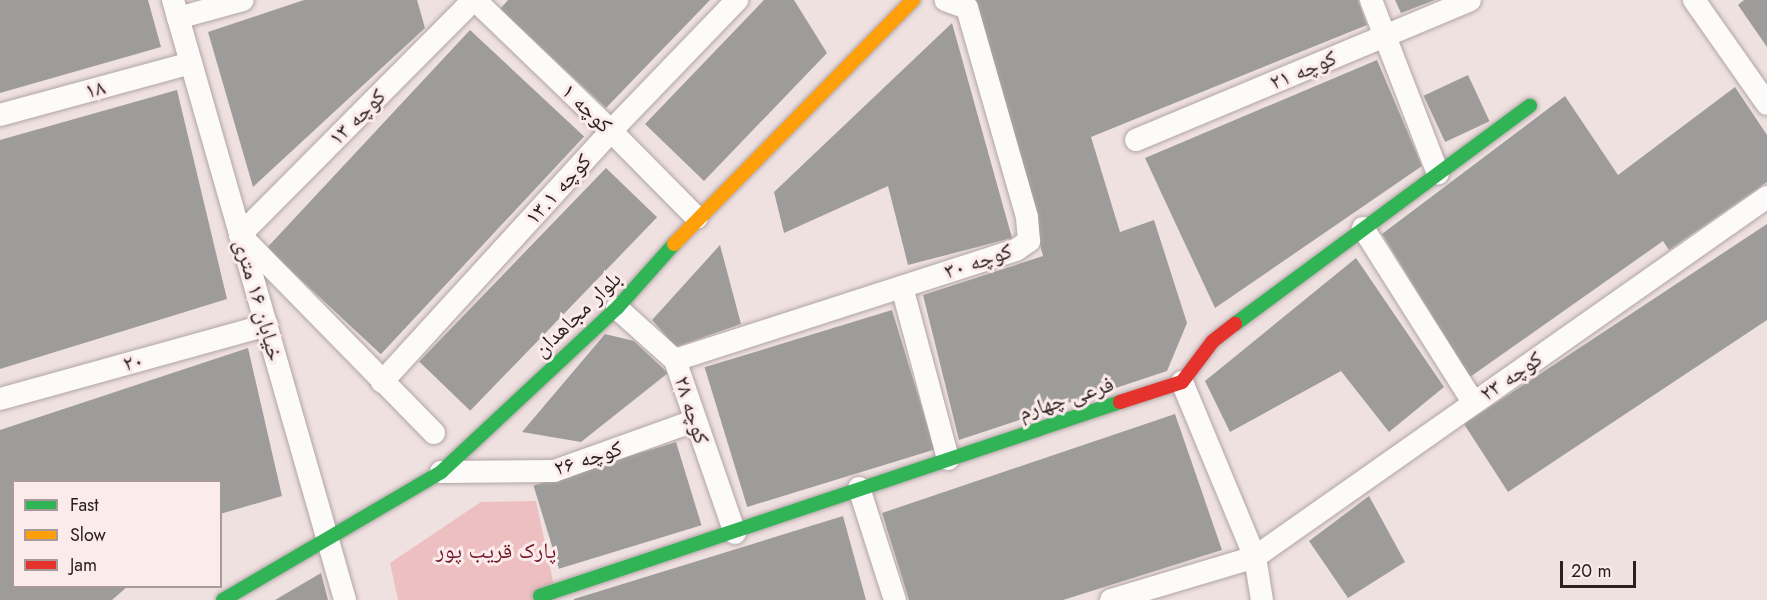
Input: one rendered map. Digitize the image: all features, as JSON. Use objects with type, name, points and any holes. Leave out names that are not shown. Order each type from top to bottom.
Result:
[{"type":"street","points":[[176,9],[243,0]]},
{"type":"street","name":"کوچه ۱","points":[[474,0],[611,130],[697,218]]},
{"type":"street","name":"کوچه ۱۳","points":[[240,235],[474,0]]},
{"type":"street","name":"کوچه ۱۳.۱","points":[[382,382],[611,130],[737,0]]},
{"type":"street","name":"بلوار مجاهدان","points":[[223,600],[441,472],[617,308],[697,218],[913,0]]},
{"type":"street","name":"کوچه ۳۰","points":[[675,360],[1016,250],[1029,241],[1027,217],[967,8],[945,0]]},
{"type":"street","points":[[1371,0],[1438,174]]},
{"type":"street","name":"کوچه ۲۱","points":[[1136,140],[1470,0]]},
{"type":"street","points":[[1697,1],[1767,104]]},
{"type":"street","name":"خیابان ۱۶ متری","points":[[176,9],[345,600]]},
{"type":"street","name":"۱۸","points":[[0,115],[191,63]]},
{"type":"street","points":[[1262,600],[1256,557],[1182,382],[1213,341],[1530,106]]},
{"type":"street","name":"کوچه ۲۳","points":[[1110,600],[1256,557],[1767,196]]},
{"type":"street","points":[[1363,228],[1473,402]]},
{"type":"street","points":[[240,235],[434,433]]},
{"type":"street","points":[[902,287],[948,459]]},
{"type":"street","name":"کوچه ۲۸","points":[[617,308],[675,360],[694,421],[735,533]]},
{"type":"street","name":"۲۰","points":[[0,399],[267,325]]},
{"type":"street","name":"فرعی چهارم","points":[[540,596],[735,533],[859,488],[1182,382]]},
{"type":"street","name":"کوچه ۲۶","points":[[441,472],[554,471],[694,421]]},
{"type":"street","points":[[859,488],[895,600]]},
{"type":"green space","name":"پارک قریب پور","points":[[536,501],[557,600],[398,600],[390,563],[481,502]]},
{"type":"building","points":[[0,0],[148,0],[161,47],[0,93]]},
{"type":"building","points":[[304,0],[417,0],[425,28],[253,187],[208,32]]},
{"type":"building","points":[[508,0],[710,0],[606,108],[500,9]]},
{"type":"building","points":[[764,0],[794,0],[827,53],[704,181],[645,124]]},
{"type":"building","points":[[976,0],[1358,0],[1367,25],[1091,137],[1120,232],[1154,220],[1187,323],[1167,371],[959,440],[923,295],[1043,256]]},
{"type":"building","points":[[1395,0],[1435,0],[1401,13]]},
{"type":"building","points":[[1744,0],[1767,0],[1767,47],[1738,5]]},
{"type":"building","points":[[952,23],[1012,238],[908,265],[888,186],[784,233],[774,192]]},
{"type":"building","points":[[470,30],[584,136],[381,354],[267,248]]},
{"type":"building","points":[[1377,60],[1422,166],[1215,308],[1145,158]]},
{"type":"building","points":[[1468,75],[1490,121],[1445,142],[1424,96]]},
{"type":"building","points":[[1735,87],[1767,135],[1767,182],[1669,250],[1663,241],[1470,377],[1382,234],[1565,96],[1618,175]]},
{"type":"building","points":[[177,90],[227,299],[0,369],[0,140]]},
{"type":"building","points":[[606,168],[657,217],[470,411],[419,362]]},
{"type":"building","points":[[1767,224],[1767,320],[1508,492],[1464,424]]},
{"type":"building","points":[[720,245],[741,324],[676,347],[652,320]]},
{"type":"building","points":[[1356,258],[1444,387],[1389,432],[1341,371],[1230,432],[1205,381]]},
{"type":"building","points":[[892,310],[935,450],[747,507],[705,367]]},
{"type":"building","points":[[605,334],[634,341],[668,373],[581,442],[522,432]]},
{"type":"building","points":[[248,348],[282,496],[222,513],[222,480],[12,480],[12,588],[126,588],[112,600],[0,600],[0,430]]},
{"type":"building","points":[[1175,414],[1222,550],[1063,600],[909,600],[882,513]]},
{"type":"building","points":[[676,442],[701,525],[559,569],[534,486]]},
{"type":"building","points":[[1369,496],[1405,562],[1348,598],[1309,541]]},
{"type":"building","points":[[843,516],[866,600],[574,600],[574,599]]},
{"type":"building","points":[[321,573],[328,600],[275,600]]},
{"type":"traffic: fast","points":[[1235,324],[1530,106]]},
{"type":"traffic: fast","points":[[223,600],[441,472],[617,308],[674,244]]},
{"type":"traffic: fast","points":[[540,596],[1120,402]]},
{"type":"traffic: slow","points":[[674,244],[913,0]]},
{"type":"traffic: jam","points":[[1120,402],[1182,382],[1213,341],[1235,324]]}]
